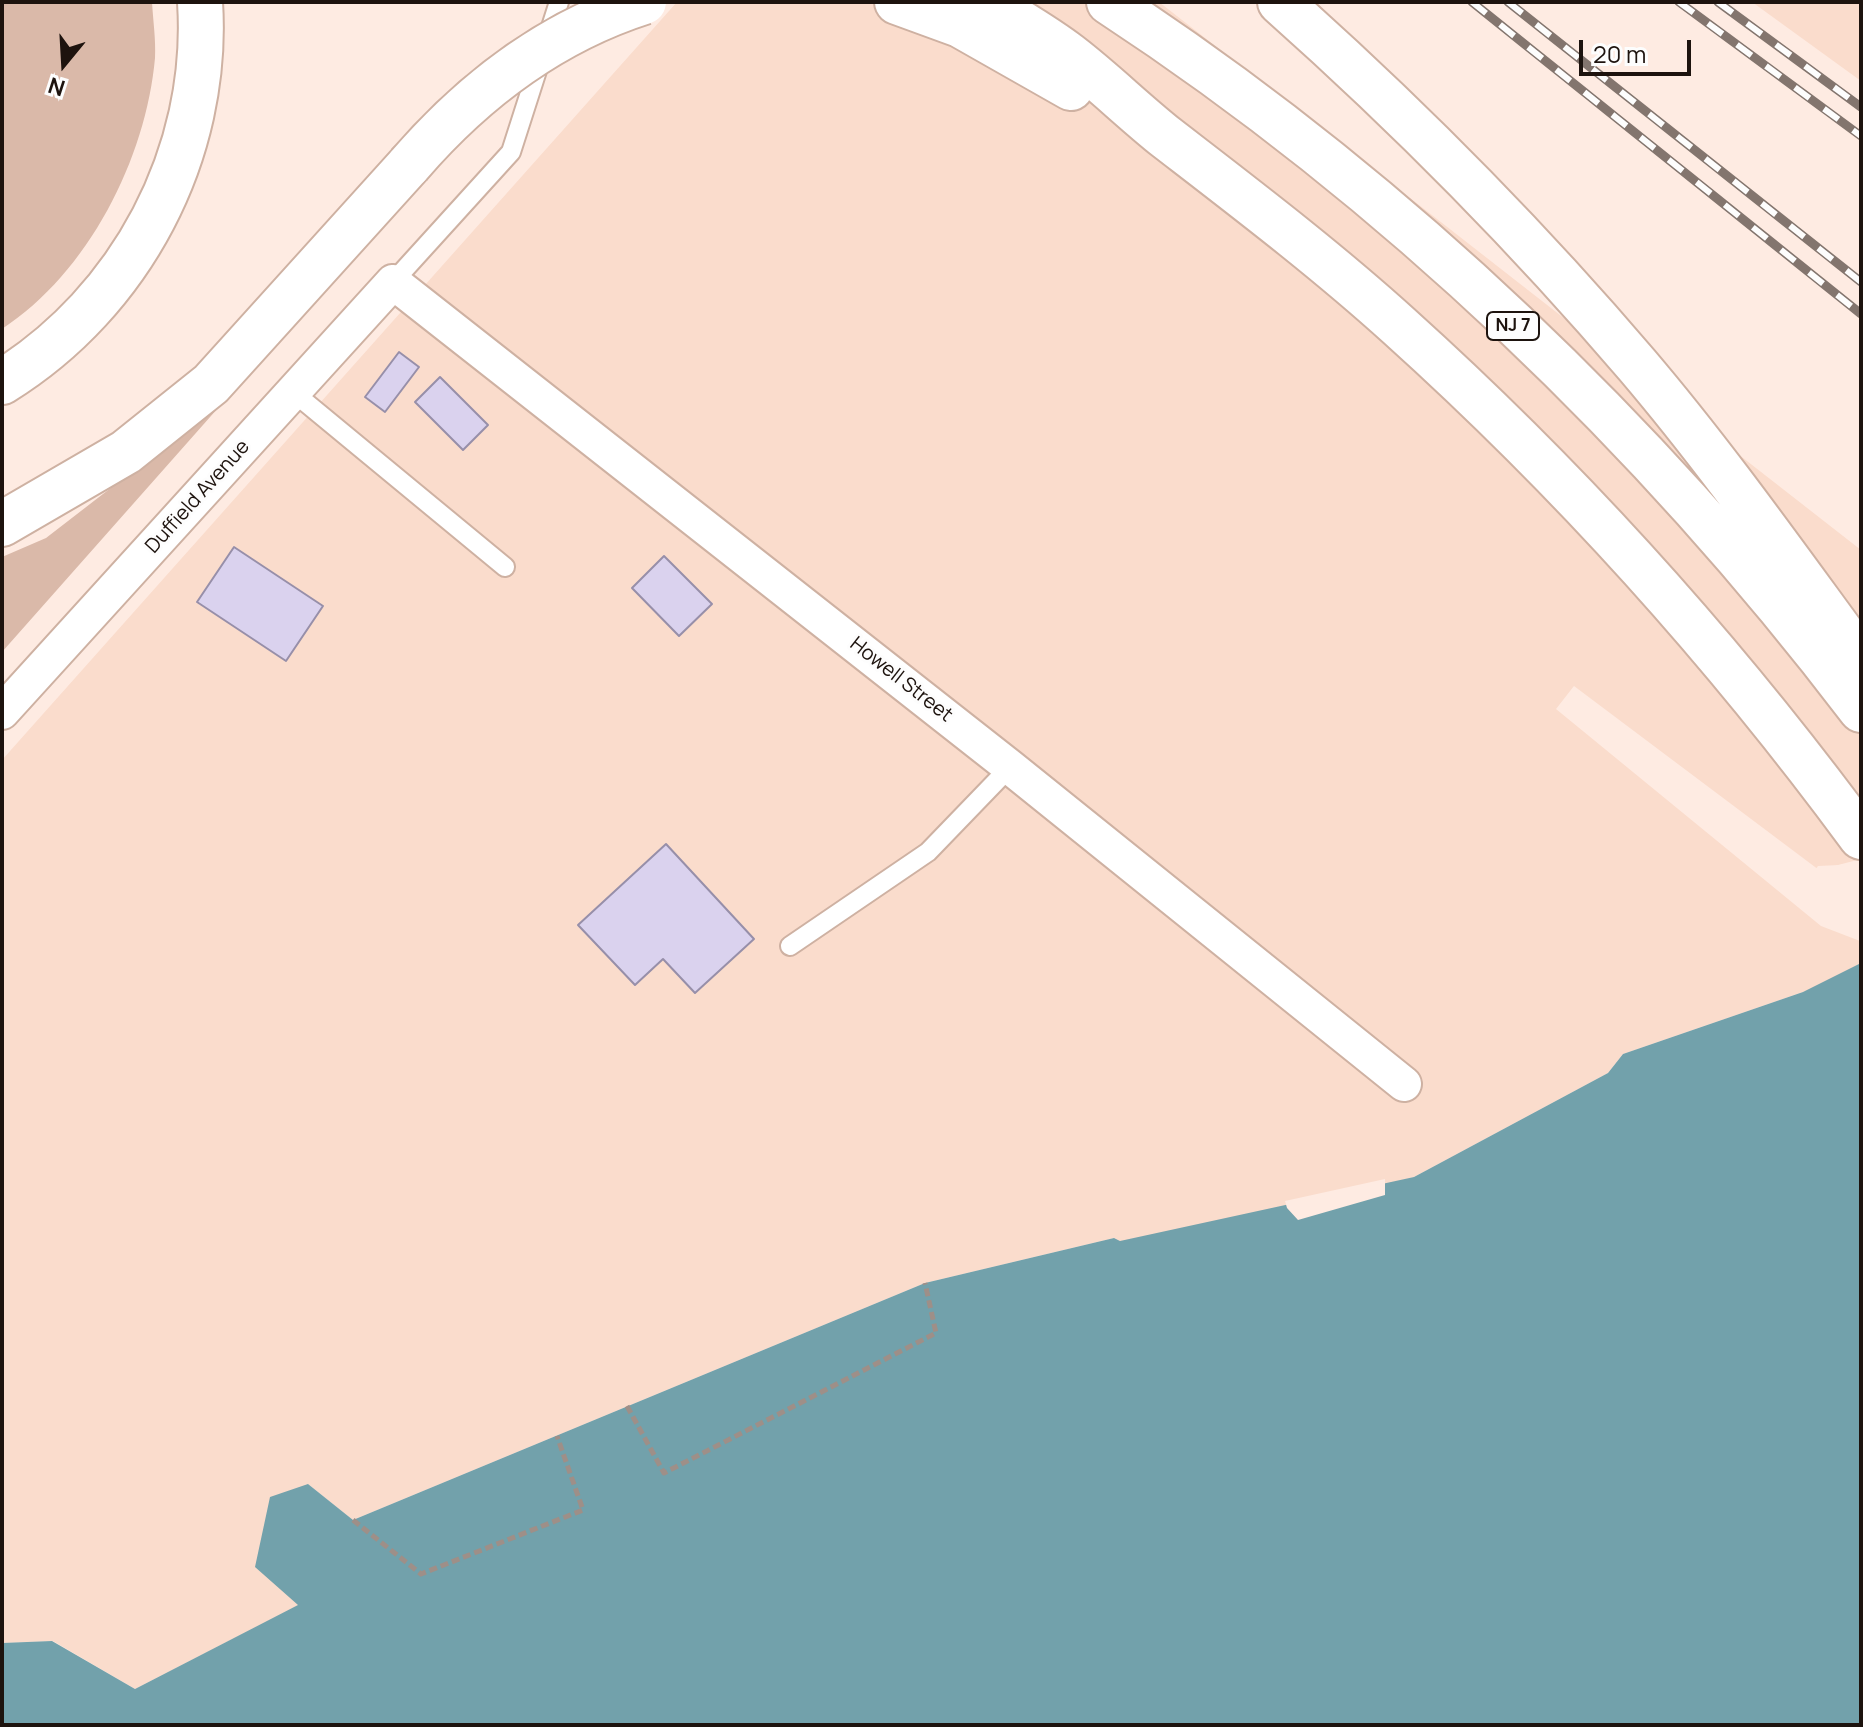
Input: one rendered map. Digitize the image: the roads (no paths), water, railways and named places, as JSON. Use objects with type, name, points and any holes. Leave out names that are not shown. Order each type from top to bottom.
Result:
[{"type":"highway","points":[[2,382],[43,354],[99,300],[120,275],[155,217],[179,160],[195,99],[202,32],[200,2]]},
{"type":"highway","points":[[2,524],[126,452],[211,384],[446,124],[507,72],[575,31],[644,2]]},
{"type":"highway","points":[[897,2],[960,25],[1049,77],[1165,137]]},
{"type":"highway","points":[[987,2],[1067,54],[1165,137],[1348,281],[1543,463],[1694,625],[1861,837]]},
{"type":"highway","name":"NJ 7","points":[[1109,2],[1302,141],[1472,286],[1685,500],[1763,587],[1861,710]]},
{"type":"highway","points":[[1280,2],[1441,151],[1594,316],[1742,497],[1861,659]]},
{"type":"street","name":"Duffield Avenue","points":[[2,712],[393,282]]},
{"type":"street","name":"Howell Street","points":[[393,282],[1010,767],[1404,1084]]},
{"type":"lane","points":[[393,282],[511,152],[559,2]]},
{"type":"lane","points":[[293,392],[505,567]]},
{"type":"lane","points":[[790,946],[928,852],[1010,767]]},
{"type":"water","points":[[1861,963],[1861,1725],[2,1725],[2,1643],[52,1641],[135,1689],[298,1605],[255,1567],[270,1497],[308,1484],[353,1520],[925,1283],[1114,1238],[1120,1241],[1414,1177],[1608,1073],[1623,1054],[1803,992]]},
{"type":"railway","points":[[1472,2],[1861,314]]},
{"type":"railway","points":[[1508,2],[1861,282]]},
{"type":"railway","points":[[1679,2],[1861,136]]},
{"type":"railway","points":[[1718,2],[1861,107]]}]
